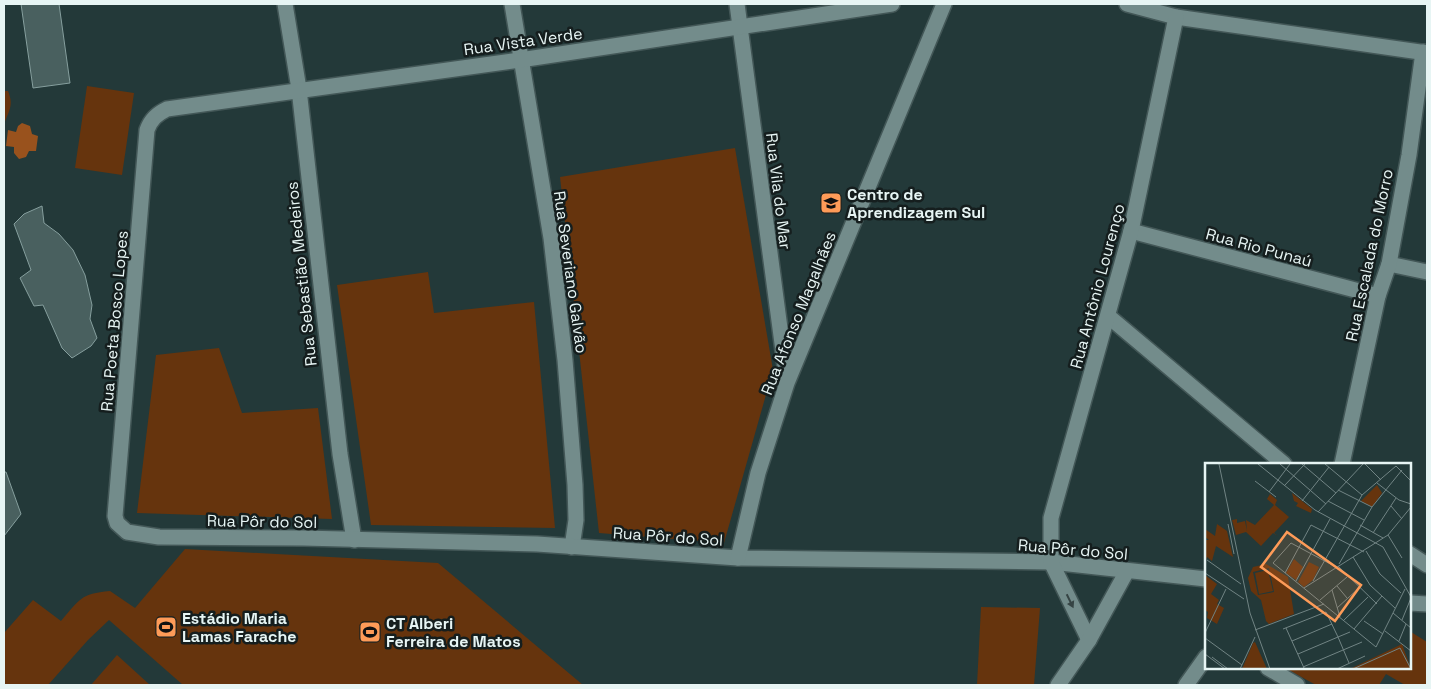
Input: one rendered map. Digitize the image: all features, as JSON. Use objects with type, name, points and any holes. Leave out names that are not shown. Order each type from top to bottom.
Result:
[{"type":"street","name":"Rua Sebastião Medeiros","points":[[285,4],[299,89],[330,372],[354,540]]},
{"type":"street","name":"Rua Severiano Galvão","points":[[512,4],[551,238],[564,350],[575,485],[576,520],[572,547]]},
{"type":"street","name":"Rua Vila do Mar","points":[[737,4],[787,383]]},
{"type":"street","name":"Rua Vista Verde","points":[[160,113],[167,109],[299,89],[520,60],[892,4]]},
{"type":"street","name":"Rua Afonso Magalhães","points":[[738,558],[758,472],[787,383],[944,4]]},
{"type":"street","points":[[1127,4],[1176,17],[1425,52]]},
{"type":"street","name":"Rua Antônio Lourenço","points":[[1051,562],[1052,518],[1131,231],[1176,17]]},
{"type":"street","name":"Rua Escalada do Morro","points":[[1342,463],[1378,296],[1389,264],[1425,52]]},
{"type":"street","name":"Rua Poeta Bosco Lopes","points":[[127,532],[117,523],[116,506],[147,130],[153,118],[160,113]]},
{"type":"street","name":"Rua Rio Punaú","points":[[1131,231],[1378,296]]},
{"type":"street","points":[[1389,264],[1427,272]]},
{"type":"street","points":[[1108,316],[1283,463]]},
{"type":"street","name":"Rua Pôr do Sol","points":[[127,532],[159,537],[354,540],[572,547],[738,558],[1051,562],[1205,579]]},
{"type":"street","points":[[1411,555],[1427,565]]},
{"type":"street","points":[[1051,562],[1089,640]]},
{"type":"street","points":[[1058,685],[1089,640],[1127,571]]},
{"type":"street","points":[[1411,603],[1427,604]]},
{"type":"street","points":[[1186,685],[1205,658]]},
{"type":"street","points":[[1270,669],[1297,685]]},
{"type":"shaded area","points":[[87,86],[134,93],[122,175],[75,168]]},
{"type":"shaded area","points":[[4,91],[8,91],[11,104],[4,124]]},
{"type":"shaded area","points":[[22,123],[30,126],[32,134],[38,136],[36,151],[29,151],[26,157],[19,159],[14,153],[14,147],[6,146],[8,130],[16,132],[18,126]]},
{"type":"shaded area","points":[[735,148],[773,370],[724,543],[599,533],[560,177]]},
{"type":"shaded area","points":[[428,272],[434,313],[534,302],[555,528],[371,525],[337,285]]},
{"type":"shaded area","points":[[219,348],[242,413],[318,408],[332,519],[137,513],[156,355]]},
{"type":"shaded area","name":"CT Alberi Ferreira de Matos","points":[[185,549],[438,563],[583,685],[183,685],[109,620],[88,640],[48,685],[4,685],[4,633],[33,600],[61,621],[81,599],[100,592],[110,591],[135,608]]},
{"type":"shaded area","points":[[981,607],[1040,608],[1034,685],[977,685]]},
{"type":"shaded area","points":[[1411,632],[1427,642],[1427,685],[1405,685],[1386,674],[1379,685],[1316,685],[1287,669],[1411,669]]},
{"type":"shaded area","points":[[117,655],[150,685],[91,685]]},
{"type":"building","points":[[21,4],[59,4],[70,83],[33,88]]},
{"type":"building","points":[[42,206],[44,223],[59,234],[73,250],[85,275],[92,305],[90,319],[97,338],[91,346],[72,358],[62,348],[43,305],[34,306],[20,278],[31,270],[14,224],[24,214]]},
{"type":"building","points":[[4,472],[6,472],[21,514],[4,536]]},
{"type":"place","name":"Centro de Aprendizagem Sul","points":[[831,203]]},
{"type":"place","name":"Estádio Maria Lamas Farache","points":[[166,627]]},
{"type":"place","name":"CT Alberi Ferreira de Matos","points":[[370,632]]}]
